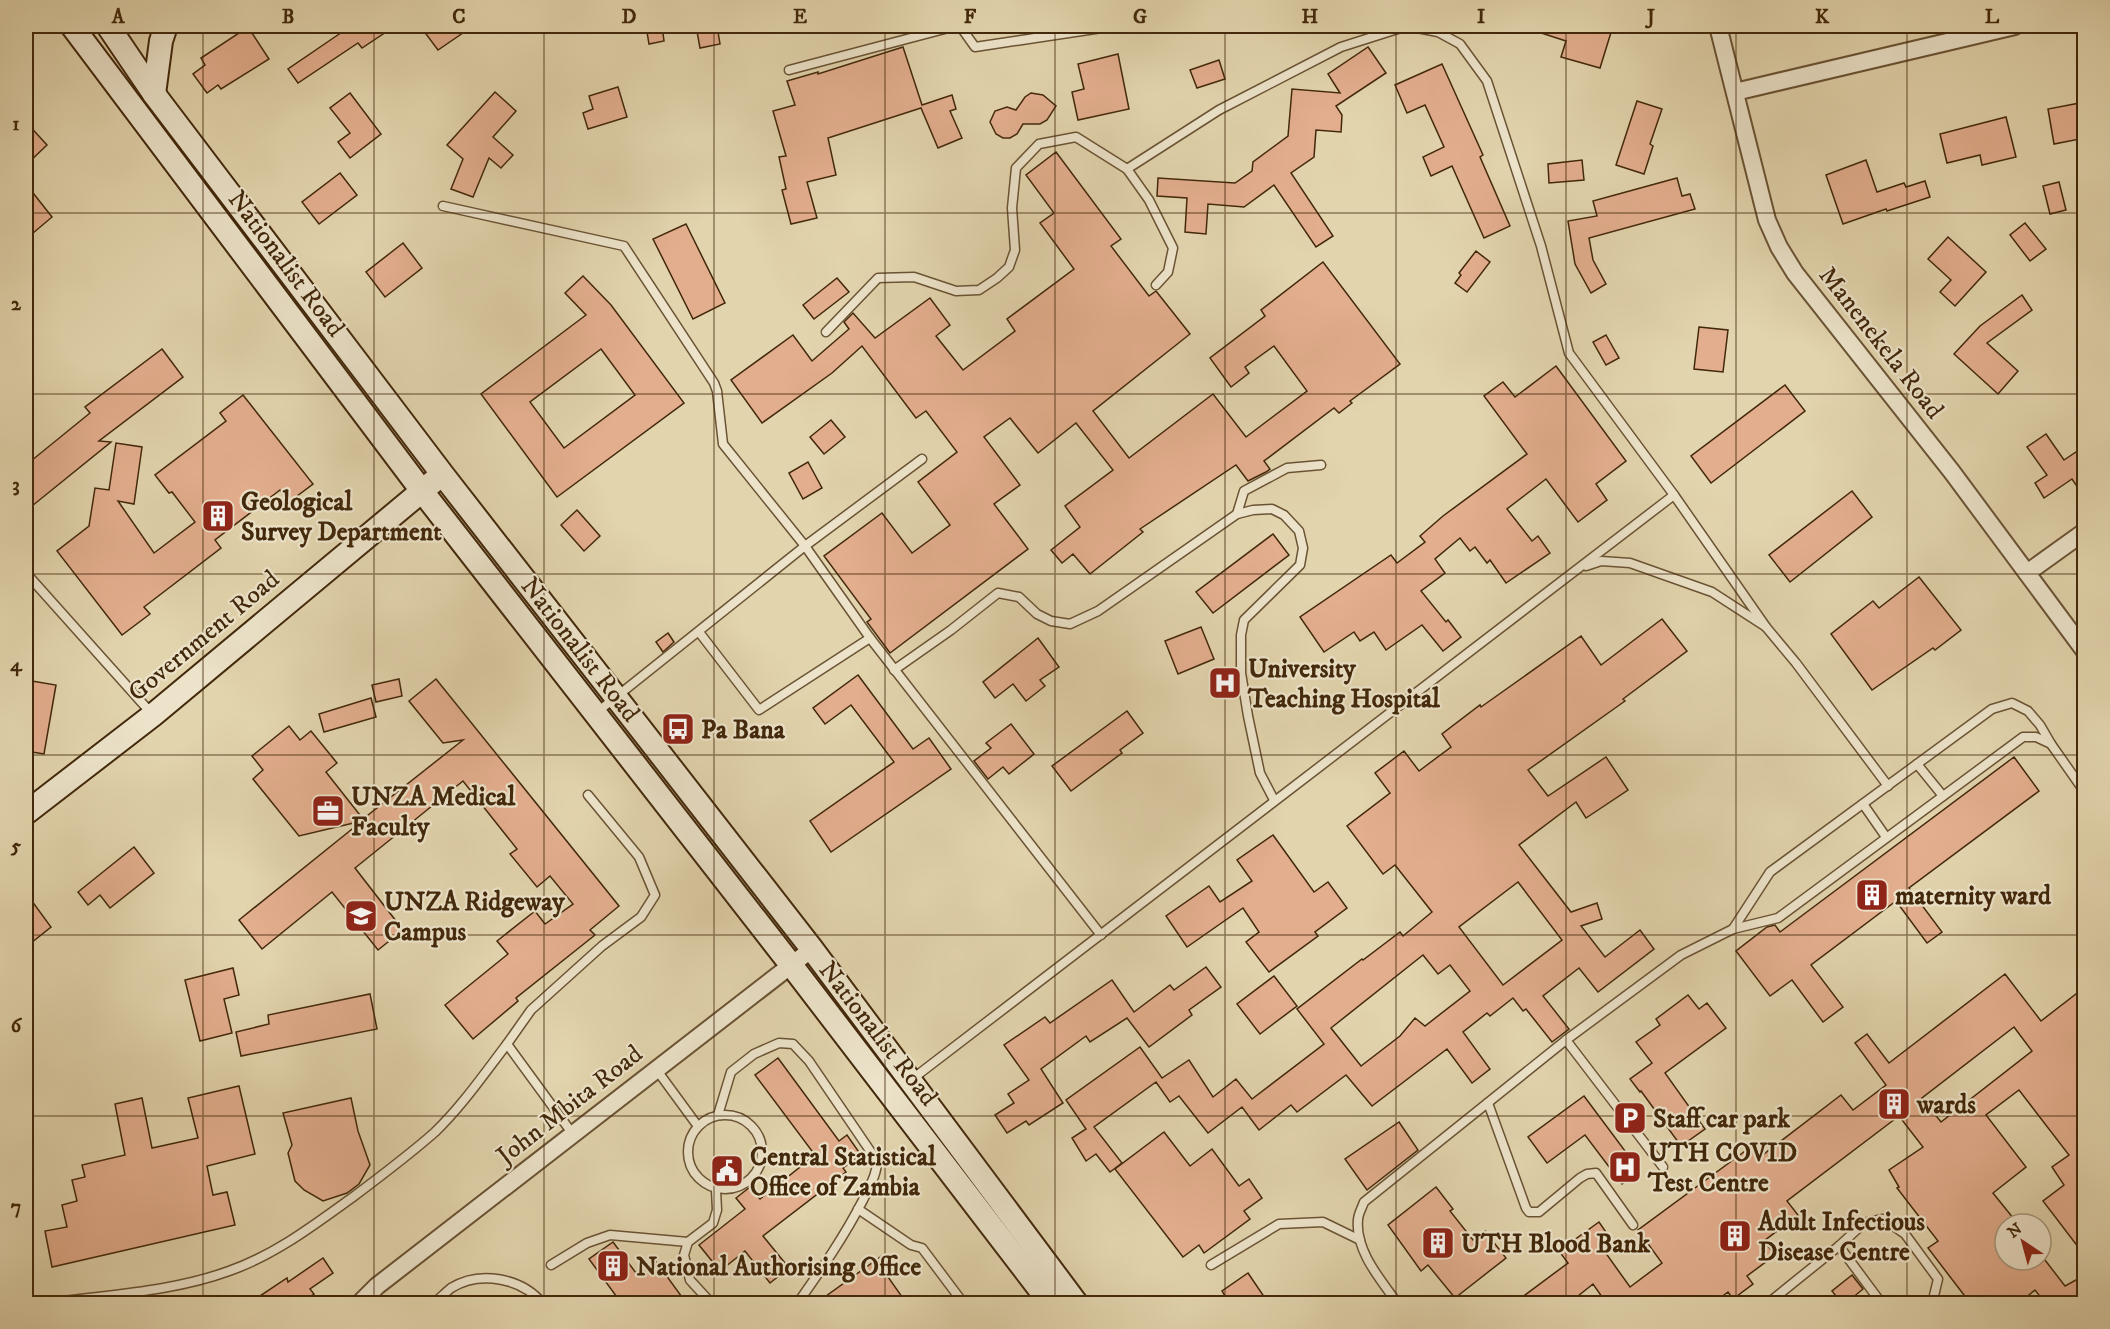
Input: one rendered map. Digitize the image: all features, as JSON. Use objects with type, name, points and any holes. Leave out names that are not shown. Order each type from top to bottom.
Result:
[{"type":"main road","name":"Nationalist Road","points":[[72,26],[422,491],[792,966],[1051,1304]]},
{"type":"main road","name":"Nationalist Road","points":[[108,26],[154,94],[443,475],[812,949],[1077,1304]]},
{"type":"main road","points":[[154,94],[161,41],[166,26]]},
{"type":"main road","name":"Government Road","points":[[26,813],[153,715],[443,475]]},
{"type":"street","name":"Manenekela Road","points":[[1718,26],[1767,220],[1779,247],[1795,273],[1952,472],[2085,650]]},
{"type":"street","points":[[1735,92],[2015,26]]},
{"type":"street","points":[[2027,573],[2085,532]]},
{"type":"street","name":"John Mbita Road","points":[[360,1304],[377,1286],[812,949]]},
{"type":"lane","points":[[789,70],[958,26],[975,47],[1115,26]]},
{"type":"lane","points":[[1127,169],[1219,110],[1341,47],[1407,26],[1438,32],[1460,44],[1487,81],[1540,246],[1569,353],[1674,495],[1766,627],[1796,663],[1887,786]]},
{"type":"lane","points":[[826,332],[878,278],[914,277],[956,291],[979,290],[1009,267],[1015,250],[1012,208],[1016,168],[1039,144],[1076,137],[1127,169],[1149,200],[1173,248],[1168,272],[1156,285]]},
{"type":"lane","points":[[443,206],[624,246],[714,382],[723,444],[805,546],[894,670],[1101,934]]},
{"type":"lane","points":[[596,713],[805,546],[922,459]]},
{"type":"lane","points":[[1237,514],[1244,491],[1287,468],[1321,465]]},
{"type":"lane","points":[[911,1080],[1674,495]]},
{"type":"lane","points":[[894,670],[998,593],[1019,597],[1037,614],[1052,621],[1070,624],[1098,611],[1237,514],[1272,509],[1284,515],[1299,531],[1303,548],[1300,564],[1244,620],[1241,635],[1241,673],[1260,773],[1274,800]]},
{"type":"lane","points":[[1580,568],[1601,561],[1630,563],[1713,592],[1766,627]]},
{"type":"lane","points":[[26,573],[153,715]]},
{"type":"lane","points":[[699,632],[759,710],[870,638]]},
{"type":"lane","points":[[1733,929],[1770,872],[1992,709],[2012,704],[2028,711],[2085,791]]},
{"type":"lane","points":[[1398,1304],[1369,1263],[1360,1240],[1358,1220],[1364,1202],[1566,1040],[1680,955],[1733,929],[1778,918],[2024,736],[2036,737],[2050,744]]},
{"type":"lane","points":[[1917,764],[1943,796]]},
{"type":"lane","points":[[55,1304],[181,1284],[229,1272],[270,1254],[347,1201],[435,1131],[458,1106],[531,1010],[603,946],[641,917],[655,896],[639,857],[588,795]]},
{"type":"lane","points":[[1863,804],[1886,837]]},
{"type":"lane","points":[[1566,1040],[1663,1167]]},
{"type":"lane","points":[[718,1115],[731,1072],[754,1053],[779,1043],[793,1044],[809,1061],[877,1161],[877,1171],[834,1252],[797,1304]]},
{"type":"lane","points":[[507,1044],[572,1133]]},
{"type":"lane","points":[[656,1069],[697,1125]]},
{"type":"lane","points":[[1488,1103],[1529,1212],[1539,1212],[1580,1178],[1596,1173],[1633,1225]]},
{"type":"lane","points":[[732,1114],[743,1119],[753,1128],[760,1140],[762,1153],[760,1166],[748,1182],[730,1190],[716,1190],[702,1182],[692,1170],[687,1154],[689,1138],[697,1125],[718,1115],[732,1114]]},
{"type":"lane","points":[[712,1304],[690,1280],[684,1255],[688,1242],[713,1223],[717,1210],[716,1190]]},
{"type":"lane","points":[[858,1209],[911,1245],[922,1248],[964,1304]]},
{"type":"lane","points":[[1767,1304],[1864,1223],[1883,1219],[1905,1234],[1938,1279],[1932,1304]]},
{"type":"lane","points":[[1211,1265],[1279,1224],[1323,1222],[1360,1240]]},
{"type":"lane","points":[[550,1265],[587,1243],[610,1235],[688,1242]]},
{"type":"lane","points":[[1839,1246],[1882,1304]]},
{"type":"lane","points":[[433,1304],[453,1287],[479,1279],[509,1280],[537,1296],[543,1304]]},
{"type":"building","points":[[346,26],[395,26],[362,48],[358,43],[298,83],[288,69],[348,28]]},
{"type":"building","points":[[420,26],[473,26],[438,50]]},
{"type":"building","points":[[646,26],[662,26],[664,41],[649,44]]},
{"type":"building","points":[[696,26],[717,26],[720,44],[700,48]]},
{"type":"building","points":[[1530,26],[1613,26],[1600,68],[1561,57],[1566,41],[1529,29]]},
{"type":"building","points":[[248,27],[269,59],[221,89],[218,85],[207,93],[193,74],[205,65],[201,58]]},
{"type":"building","points":[[903,47],[922,105],[952,95],[956,109],[950,111],[962,138],[938,148],[921,108],[828,138],[836,175],[807,182],[817,218],[791,224],[782,190],[786,189],[779,157],[786,156],[773,111],[795,105],[787,81],[818,72],[818,74]]},
{"type":"building","points":[[1368,47],[1386,73],[1336,106],[1342,115],[1341,132],[1316,130],[1314,157],[1291,173],[1333,236],[1316,247],[1274,185],[1244,207],[1208,204],[1206,234],[1185,232],[1187,198],[1157,196],[1158,178],[1235,183],[1252,171],[1253,162],[1288,136],[1292,89],[1340,93],[1328,74]]},
{"type":"building","points":[[1118,54],[1129,109],[1078,120],[1072,92],[1084,89],[1078,64]]},
{"type":"building","points":[[1219,60],[1225,79],[1197,88],[1190,70]]},
{"type":"building","points":[[1442,64],[1483,155],[1480,157],[1510,226],[1484,238],[1452,166],[1431,176],[1423,157],[1444,147],[1425,105],[1407,113],[1395,85]]},
{"type":"building","points":[[618,87],[627,117],[588,129],[583,113],[593,109],[589,96]]},
{"type":"building","points":[[495,92],[516,111],[493,137],[513,155],[501,168],[489,158],[473,197],[451,189],[463,159],[447,145]]},
{"type":"building","points":[[350,93],[381,134],[350,158],[338,142],[350,133],[330,108]]},
{"type":"building","points":[[1031,93],[1043,95],[1056,106],[1047,120],[1040,124],[1023,124],[1017,134],[1010,138],[1003,138],[996,134],[990,122],[995,111],[1007,107],[1016,110],[1025,97]]},
{"type":"building","points":[[1637,101],[1662,109],[1650,144],[1653,146],[1644,174],[1616,165]]},
{"type":"building","points":[[2085,102],[2085,138],[2054,144],[2048,109]]},
{"type":"building","points":[[2006,117],[2016,157],[1982,165],[1980,155],[1947,163],[1940,134]]},
{"type":"building","points":[[26,122],[47,145],[26,165]]},
{"type":"building","points":[[1056,152],[1121,239],[1111,246],[1149,296],[1156,291],[1190,334],[1093,411],[1129,458],[1213,394],[1246,437],[1307,391],[1274,346],[1245,367],[1249,373],[1231,387],[1210,358],[1265,316],[1261,310],[1323,262],[1400,364],[1350,401],[1352,403],[1339,413],[1334,408],[1264,461],[1270,469],[1266,472],[1248,481],[1236,465],[1140,529],[1143,532],[1090,574],[1073,554],[1062,563],[1051,550],[1080,527],[1065,506],[1113,470],[1076,423],[1038,453],[1010,418],[984,437],[1020,485],[994,504],[1028,549],[890,653],[867,622],[871,619],[824,556],[882,513],[912,553],[950,525],[918,482],[957,452],[926,411],[916,418],[862,346],[832,373],[762,423],[731,380],[793,335],[812,361],[849,329],[844,322],[853,313],[875,338],[930,298],[950,325],[936,336],[963,370],[1015,331],[1007,319],[1074,269],[1040,223],[1054,213],[1026,175]]},
{"type":"building","points":[[1582,160],[1584,180],[1549,183],[1548,164]]},
{"type":"building","points":[[1866,160],[1877,192],[1904,183],[1906,187],[1925,181],[1930,197],[1843,224],[1826,175]]},
{"type":"building","points":[[340,173],[357,195],[319,224],[302,202]]},
{"type":"building","points":[[1677,178],[1682,196],[1690,194],[1695,209],[1589,238],[1593,260],[1606,284],[1591,293],[1575,264],[1568,221],[1597,216],[1593,201]]},
{"type":"building","points":[[2059,182],[2066,210],[2050,214],[2043,186]]},
{"type":"building","points":[[26,184],[52,217],[26,239]]},
{"type":"building","points":[[2025,223],[2046,249],[2030,261],[2010,235]]},
{"type":"building","points":[[686,224],[725,303],[693,319],[653,239]]},
{"type":"building","points":[[1948,237],[1986,272],[1955,306],[1940,292],[1951,280],[1928,259]]},
{"type":"building","points":[[403,243],[422,268],[385,297],[366,272]]},
{"type":"building","points":[[1476,251],[1490,262],[1467,292],[1455,283],[1461,275],[1459,273]]},
{"type":"building","points":[[583,276],[611,305],[684,403],[557,497],[481,394],[586,315],[565,293]],"holes":[[[601,349],[635,395],[564,448],[530,402]]]},
{"type":"building","points":[[837,278],[849,292],[814,319],[803,305]]},
{"type":"building","points":[[2022,295],[2032,310],[1987,343],[2018,371],[1998,394],[1954,354],[1980,326]]},
{"type":"building","points":[[1699,327],[1728,330],[1723,372],[1694,369]]},
{"type":"building","points":[[1606,335],[1619,358],[1606,365],[1593,342]]},
{"type":"building","points":[[162,349],[183,377],[99,441],[111,442],[32,506],[26,497],[26,465],[90,413],[85,407]]},
{"type":"building","points":[[1556,366],[1626,461],[1596,484],[1607,500],[1578,522],[1546,479],[1507,509],[1532,541],[1538,536],[1550,553],[1506,583],[1490,560],[1487,563],[1475,547],[1470,551],[1460,538],[1435,559],[1445,573],[1421,591],[1461,637],[1443,651],[1422,625],[1386,650],[1374,632],[1360,641],[1354,632],[1324,652],[1300,617],[1391,555],[1397,563],[1425,542],[1420,536],[1443,516],[1527,454],[1484,396],[1503,382],[1515,397]]},
{"type":"building","points":[[1785,385],[1805,411],[1711,483],[1691,456]]},
{"type":"building","name":"Geological Survey Department","points":[[243,395],[313,484],[289,502],[280,490],[215,540],[221,548],[144,607],[150,614],[122,635],[57,551],[89,526],[95,488],[109,490],[116,443],[142,447],[134,504],[118,501],[154,553],[195,522],[172,492],[169,493],[155,475],[226,421],[220,413]]},
{"type":"building","points":[[831,420],[845,437],[824,454],[810,437]]},
{"type":"building","points":[[2046,434],[2064,460],[2085,446],[2085,498],[2072,479],[2044,498],[2035,483],[2047,475],[2027,447]]},
{"type":"building","points":[[808,462],[822,488],[803,499],[789,473]]},
{"type":"building","points":[[1852,491],[1872,517],[1790,582],[1769,555]]},
{"type":"building","points":[[577,510],[600,536],[584,551],[561,525]]},
{"type":"building","points":[[1273,534],[1289,555],[1213,613],[1196,592]]},
{"type":"building","points":[[1919,577],[1961,630],[1935,650],[1933,648],[1872,690],[1831,634],[1873,601],[1879,608]]},
{"type":"building","points":[[1662,619],[1687,651],[1623,699],[1625,701],[1528,770],[1548,796],[1606,757],[1628,790],[1586,818],[1576,802],[1519,845],[1571,912],[1597,903],[1602,919],[1581,926],[1605,957],[1640,930],[1654,949],[1598,992],[1579,968],[1543,996],[1569,1029],[1552,1042],[1526,1009],[1523,1011],[1513,998],[1490,1016],[1487,1013],[1463,1032],[1490,1069],[1472,1083],[1447,1049],[1372,1106],[1346,1075],[1297,1112],[1291,1105],[1259,1130],[1242,1107],[1208,1133],[1179,1096],[1170,1102],[1156,1082],[1094,1127],[1122,1163],[1110,1172],[1096,1154],[1086,1161],[1072,1138],[1086,1129],[1066,1100],[1140,1047],[1162,1078],[1189,1060],[1213,1097],[1236,1079],[1252,1099],[1324,1044],[1297,1009],[1362,959],[1400,932],[1403,936],[1432,912],[1395,865],[1383,874],[1347,826],[1390,793],[1375,773],[1404,751],[1419,771],[1451,747],[1442,734],[1480,705],[1481,707],[1581,636],[1601,665]],"holes":[[[1518,882],[1562,940],[1503,985],[1459,927]],[[1423,955],[1438,974],[1450,965],[1470,991],[1425,1026],[1415,1018],[1400,1036],[1361,1066],[1331,1028]]]},
{"type":"building","points":[[1201,627],[1214,659],[1178,674],[1165,641]]},
{"type":"building","points":[[668,633],[674,642],[663,652],[656,642]]},
{"type":"building","points":[[1038,638],[1059,667],[1040,680],[1045,686],[1026,701],[1013,684],[995,698],[983,682]]},
{"type":"building","points":[[858,675],[913,749],[929,738],[951,769],[831,852],[810,821],[894,762],[851,705],[825,724],[813,708]]},
{"type":"building","points":[[399,679],[402,696],[376,702],[372,685]]},
{"type":"building","name":"UNZA Medical Faculty","points":[[436,679],[619,906],[590,930],[595,935],[516,998],[518,1001],[473,1039],[445,1005],[508,954],[497,941],[535,911],[545,924],[573,904],[550,876],[537,887],[510,854],[517,849],[463,781],[355,868],[403,930],[378,950],[332,892],[262,949],[239,920],[362,821],[299,836],[253,779],[263,770],[252,756],[289,726],[300,740],[311,731],[337,763],[326,772],[363,819],[463,740],[443,743],[409,701]]},
{"type":"building","points":[[26,680],[56,685],[44,754],[26,751]]},
{"type":"building","points":[[371,698],[376,717],[324,732],[319,714]]},
{"type":"building","points":[[1127,711],[1143,733],[1120,750],[1122,753],[1071,791],[1052,766]]},
{"type":"building","points":[[1011,724],[1034,754],[1009,774],[1003,767],[988,779],[974,761],[991,748],[986,743]]},
{"type":"building","name":"maternity ward","points":[[2014,757],[2039,791],[1909,888],[1942,932],[1927,943],[1896,901],[1811,965],[1843,1007],[1823,1022],[1792,980],[1770,996],[1736,951],[1767,927],[1775,925],[1780,932]]},
{"type":"building","points":[[1273,835],[1314,892],[1328,882],[1347,908],[1315,932],[1318,936],[1269,972],[1246,942],[1259,932],[1243,908],[1187,947],[1166,916],[1209,886],[1220,902],[1252,881],[1237,860]]},
{"type":"building","points":[[134,847],[154,873],[110,908],[100,895],[88,905],[78,892]]},
{"type":"building","points":[[26,893],[51,927],[26,947]]},
{"type":"building","points":[[1206,967],[1221,987],[1189,1010],[1192,1015],[1149,1047],[1127,1018],[1090,1042],[1086,1036],[1041,1069],[1063,1103],[1029,1125],[1026,1121],[1007,1133],[995,1115],[1014,1103],[1008,1094],[1029,1080],[1004,1045],[1045,1017],[1050,1023],[1112,980],[1134,1012],[1170,985],[1174,990]]},
{"type":"building","points":[[233,968],[239,995],[224,999],[232,1033],[200,1041],[185,980]]},
{"type":"building","points":[[2005,974],[2041,1021],[2085,987],[2085,1067],[2078,1072],[2085,1082],[2085,1256],[2043,1201],[2064,1185],[2052,1167],[2069,1155],[2019,1090],[1986,1115],[2026,1167],[1993,1193],[2008,1212],[1993,1212],[1993,1272],[2053,1270],[2065,1286],[2085,1275],[2085,1304],[2046,1304],[2035,1290],[2018,1304],[1953,1304],[1964,1295],[1928,1248],[1938,1241],[1897,1188],[1899,1187],[1889,1170],[1923,1147],[1899,1116],[1787,1201],[1798,1215],[1764,1241],[1775,1255],[1747,1276],[1753,1284],[1733,1299],[1728,1292],[1712,1304],[1607,1304],[1593,1284],[1568,1304],[1513,1304],[1568,1263],[1559,1251],[1599,1222],[1615,1245],[1605,1252],[1630,1287],[1662,1263],[1638,1230],[1752,1146],[1760,1157],[1841,1095],[1853,1110],[1886,1085],[1855,1043],[1867,1034],[1889,1063]],"holes":[[[2014,1027],[2032,1051],[1941,1122],[1922,1098]]]},
{"type":"building","points":[[1274,976],[1297,1006],[1260,1034],[1237,1004]]},
{"type":"building","points":[[370,994],[377,1029],[241,1056],[236,1032],[269,1024],[268,1015]]},
{"type":"building","points":[[1688,995],[1699,1009],[1707,1003],[1726,1028],[1665,1073],[1705,1129],[1681,1146],[1630,1079],[1652,1063],[1636,1042],[1660,1025],[1656,1019]]},
{"type":"building","points":[[778,1058],[839,1141],[847,1135],[861,1155],[843,1168],[846,1172],[763,1236],[789,1268],[770,1283],[745,1251],[720,1271],[699,1245],[745,1209],[736,1198],[750,1187],[760,1199],[815,1155],[755,1075]]},
{"type":"building","points":[[239,1086],[255,1154],[207,1166],[213,1195],[227,1192],[235,1225],[52,1267],[45,1231],[67,1227],[62,1205],[77,1201],[72,1180],[85,1177],[82,1165],[125,1155],[115,1104],[142,1098],[152,1148],[198,1138],[188,1098]]},
{"type":"building","points":[[1584,1096],[1640,1171],[1622,1184],[1585,1135],[1547,1163],[1528,1137]]},
{"type":"building","points":[[351,1098],[358,1131],[370,1165],[359,1184],[347,1193],[323,1201],[304,1190],[295,1181],[288,1153],[292,1145],[283,1113]]},
{"type":"building","points":[[1399,1122],[1418,1150],[1367,1190],[1345,1159]]},
{"type":"building","points":[[1164,1132],[1190,1166],[1212,1149],[1239,1186],[1249,1179],[1262,1198],[1244,1211],[1250,1219],[1204,1253],[1199,1245],[1183,1257],[1115,1169]]},
{"type":"building","name":"UTH Blood Bank","points":[[1436,1187],[1453,1209],[1450,1211],[1473,1240],[1485,1231],[1506,1258],[1455,1298],[1428,1265],[1421,1271],[1388,1225]]},
{"type":"building","name":"National Authorising Office","points":[[613,1242],[636,1273],[655,1260],[687,1304],[622,1304],[589,1259]]},
{"type":"building","points":[[883,1255],[895,1272],[888,1277],[907,1304],[815,1304]]},
{"type":"building","points":[[323,1258],[333,1273],[310,1289],[314,1294],[300,1304],[248,1304],[287,1278],[288,1282]]},
{"type":"building","points":[[1248,1273],[1269,1304],[1230,1304],[1222,1291]]},
{"type":"building","points":[[1852,1275],[1863,1289],[1842,1304],[1832,1291]]},
{"type":"place","name":"Geological Survey Department","points":[[218,516]]},
{"type":"place","name":"University Teaching Hospital","points":[[1225,683]]},
{"type":"place","name":"Pa Bana","points":[[678,729]]},
{"type":"place","name":"UNZA Medical Faculty","points":[[328,811]]},
{"type":"place","name":"maternity ward","points":[[1872,895]]},
{"type":"place","name":"UNZA Ridgeway Campus","points":[[361,916]]},
{"type":"place","name":"wards","points":[[1894,1104]]},
{"type":"place","name":"Staff car park","points":[[1630,1118]]},
{"type":"place","name":"UTH COVID Test Centre","points":[[1625,1167]]},
{"type":"place","name":"Central Statistical Office of Zambia","points":[[727,1171]]},
{"type":"place","name":"Adult Infectious Disease Centre","points":[[1735,1236]]},
{"type":"place","name":"UTH Blood Bank","points":[[1438,1243]]},
{"type":"place","name":"National Authorising Office","points":[[613,1266]]}]
